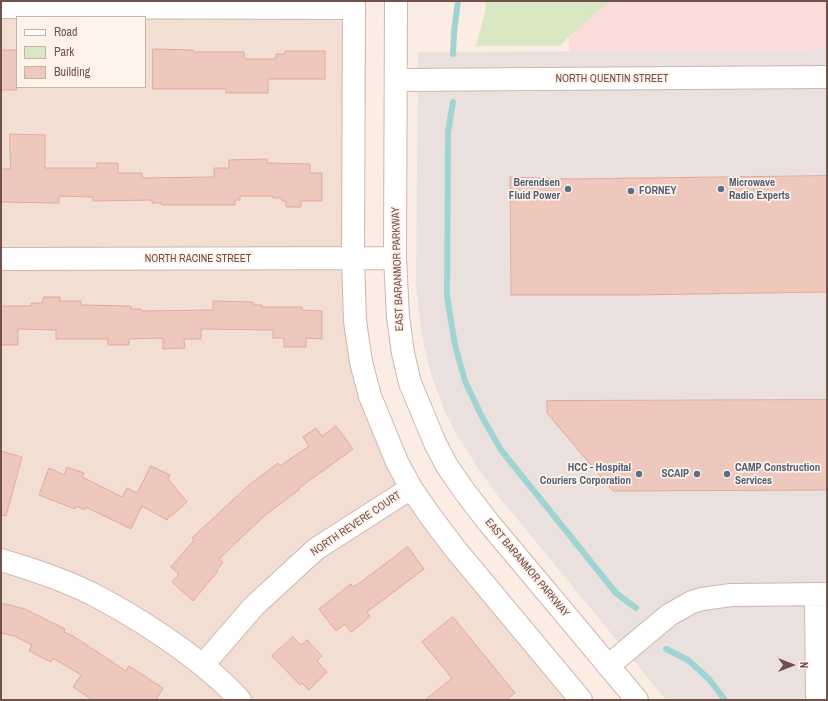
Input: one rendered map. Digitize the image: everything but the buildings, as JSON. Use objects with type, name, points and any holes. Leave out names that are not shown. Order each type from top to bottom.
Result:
[{"type":"street","name":"EAST BARANMOR PARKWAY","points":[[396,1],[395,258],[398,317],[403,354],[410,384],[435,443],[447,466],[465,492],[636,700]]},
{"type":"street","points":[[1,7],[354,4],[353,259],[355,321],[370,396],[397,462],[411,488],[456,550],[581,700]]},
{"type":"street","name":"NORTH QUENTIN STREET","points":[[396,80],[827,77]]},
{"type":"street","name":"NORTH RACINE STREET","points":[[1,259],[395,258]]},
{"type":"street","name":"NORTH REVERE COURT","points":[[203,665],[254,606],[316,549],[411,488]]},
{"type":"street","points":[[1,560],[58,579],[100,597],[158,632],[203,665],[227,686],[240,700]]},
{"type":"street","points":[[608,666],[669,615],[697,600],[731,595],[821,594],[817,700]]},
{"type":"shaded area","points":[[1,1],[346,1],[347,260],[376,437],[572,700],[1,700]]},
{"type":"shaded area","points":[[569,1],[827,1],[827,50],[569,51]]},
{"type":"shaded area","points":[[827,50],[827,700],[666,700],[494,491],[458,437],[445,412],[431,374],[424,346],[416,284],[418,52]]},
{"type":"green space","points":[[486,1],[612,1],[595,13],[559,46],[476,46],[485,12]]},
{"type":"waterway","points":[[453,54],[458,1]]},
{"type":"waterway","points":[[453,102],[448,132],[447,296],[455,345],[465,381],[482,417],[501,450],[616,593],[636,608]]},
{"type":"waterway","points":[[666,649],[688,660],[709,679],[725,700]]},
{"type":"place","name":"Berendsen Fluid Power","points":[[568,189]]},
{"type":"place","name":"Microwave Radio Experts","points":[[721,189]]},
{"type":"place","name":"FORNEY","points":[[631,191]]},
{"type":"place","name":"HCC - Hospital Couriers Corporation","points":[[639,474]]},
{"type":"place","name":"SCAIP","points":[[697,474]]},
{"type":"place","name":"CAMP Construction Services","points":[[727,474]]}]
